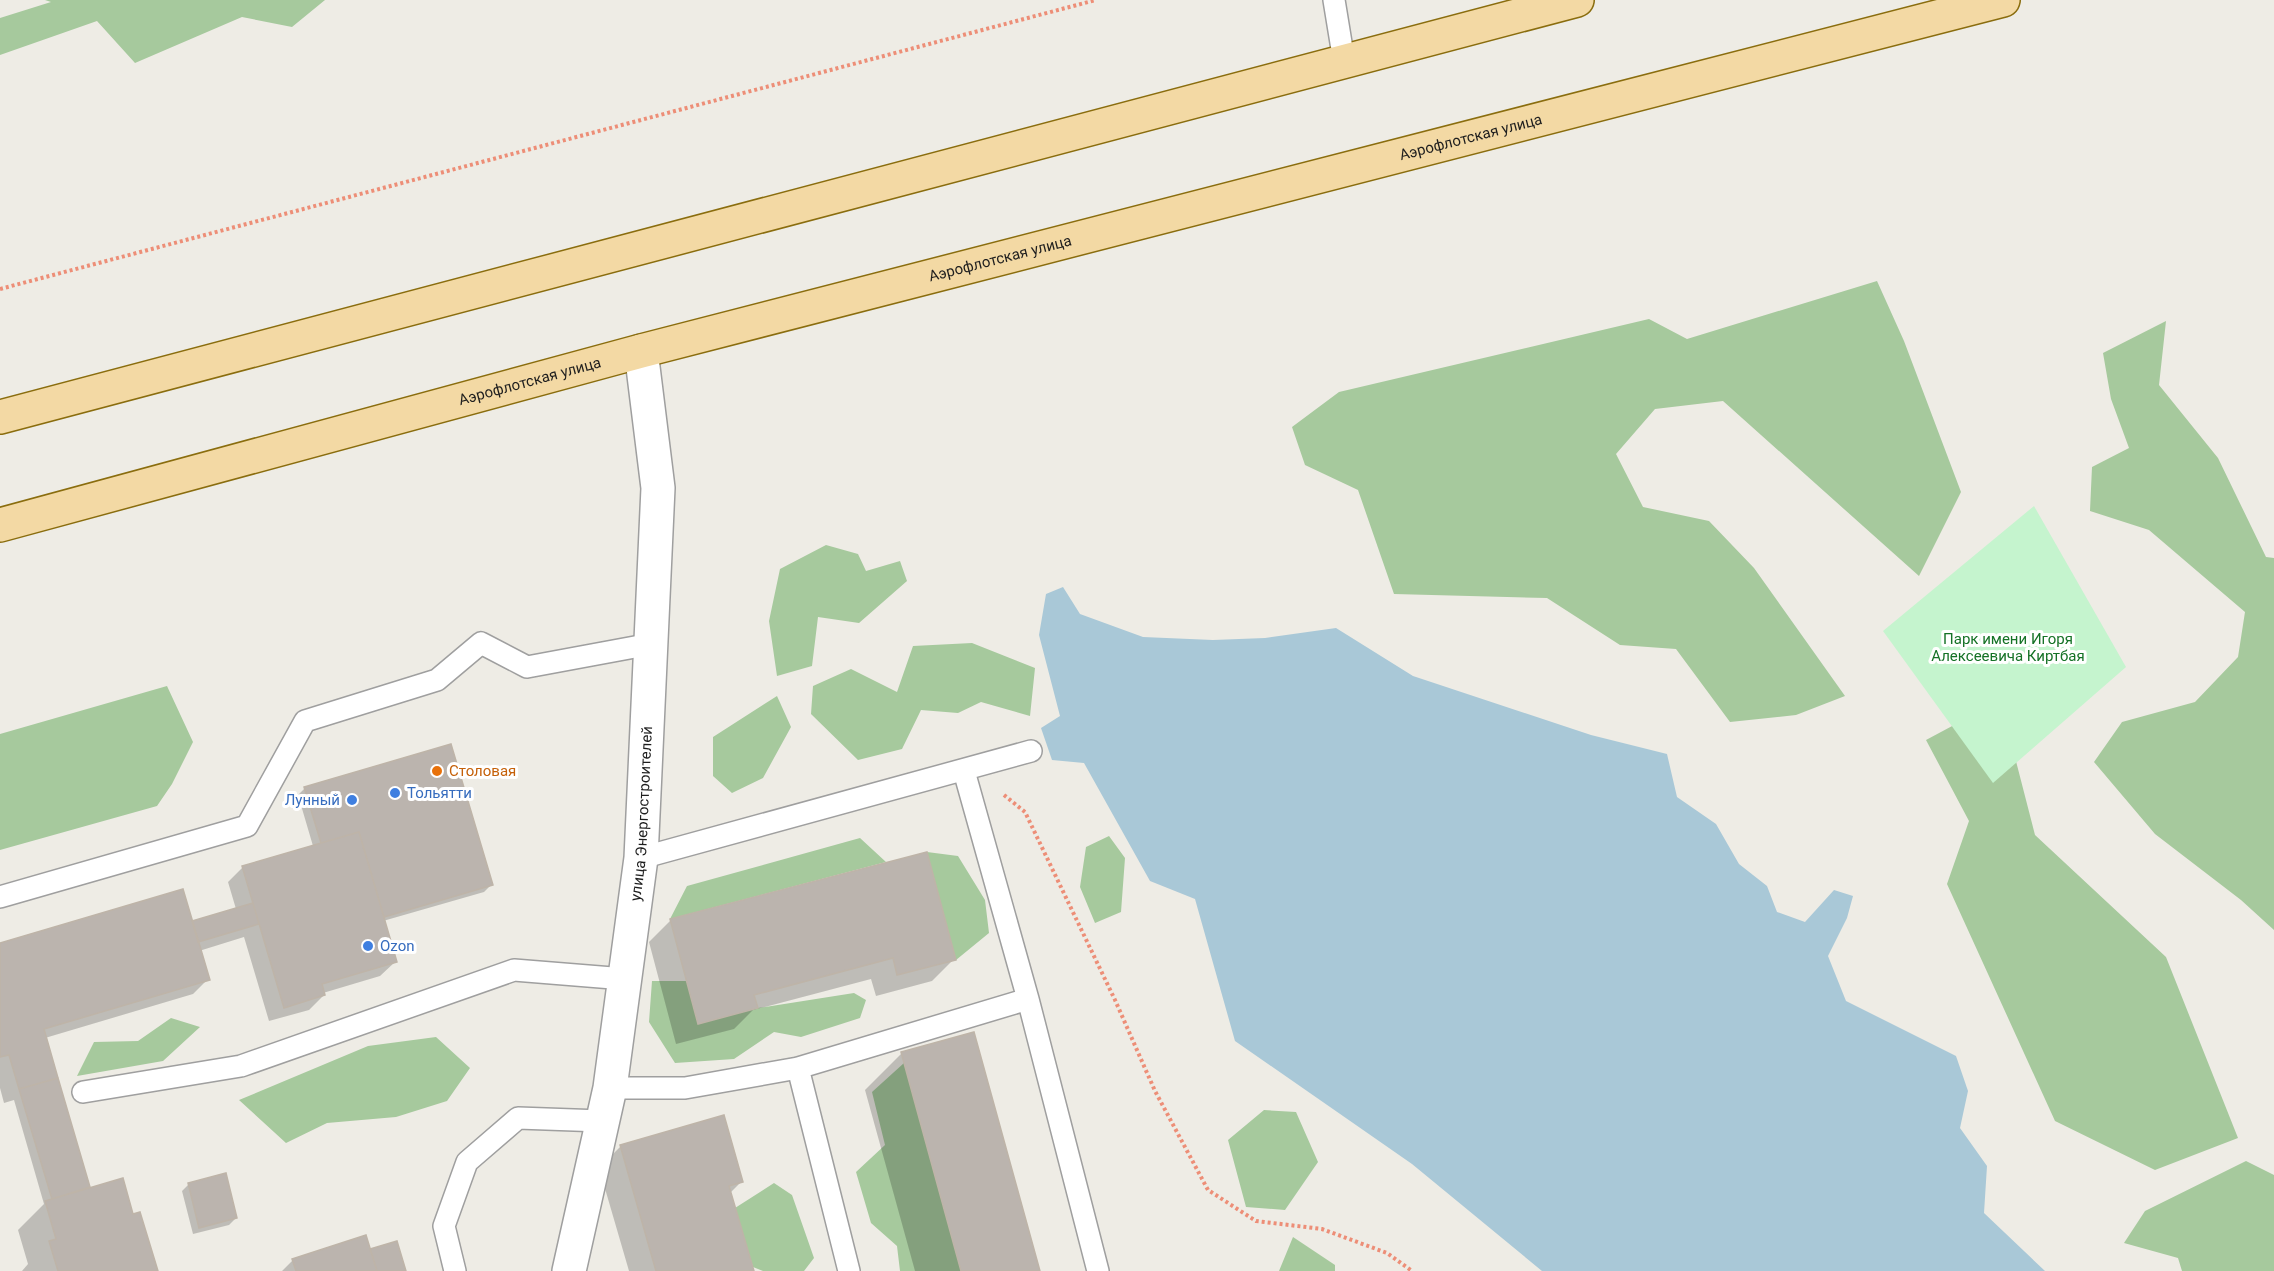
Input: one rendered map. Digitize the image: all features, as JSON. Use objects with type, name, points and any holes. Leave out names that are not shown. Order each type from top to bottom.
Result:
[{"type":"main road","points":[[0,417],[1577,0]]},
{"type":"main road","name":"Аэрофлотская улица","points":[[0,525],[641,351],[2003,0]]},
{"type":"street","name":"улица Энергостроителей","points":[[569,1271],[610,1088],[641,858],[658,488],[641,351]]},
{"type":"lane","points":[[1334,0],[1344,61]]},
{"type":"lane","points":[[0,897],[247,826],[305,721],[436,680],[481,643],[527,667],[651,644]]},
{"type":"lane","points":[[641,858],[1031,751]]},
{"type":"lane","points":[[964,771],[1028,999],[1098,1271]]},
{"type":"lane","points":[[83,1092],[241,1066],[514,970],[625,979]]},
{"type":"lane","points":[[610,1088],[685,1088],[798,1068],[1028,999]]},
{"type":"lane","points":[[798,1068],[849,1271]]},
{"type":"lane","points":[[454,1271],[444,1227],[467,1162],[518,1118],[602,1121]]},
{"type":"path","points":[[0,289],[1096,0]]},
{"type":"path","points":[[964,771],[992,785],[1025,812],[1105,979],[1155,1091],[1208,1190],[1256,1221],[1322,1229],[1387,1253],[1412,1271]]},
{"type":"green space","points":[[45,0],[325,0],[292,27],[242,17],[135,63],[97,21],[0,55],[0,18],[51,2]]},
{"type":"green space","points":[[1877,281],[1904,341],[1961,492],[1919,576],[1723,401],[1655,409],[1616,454],[1643,507],[1709,521],[1754,568],[1845,696],[1796,715],[1730,722],[1676,649],[1620,645],[1547,598],[1394,594],[1358,490],[1305,465],[1292,427],[1339,392],[1649,319],[1687,339]]},
{"type":"green space","points":[[2166,321],[2159,385],[2218,458],[2266,557],[2274,558],[2274,930],[2241,900],[2155,834],[2094,762],[2122,722],[2195,702],[2238,657],[2245,612],[2149,530],[2090,511],[2092,467],[2129,448],[2111,399],[2103,353]]},
{"type":"green space","name":"Парк имени Игоря Алексеевича Киртбая","points":[[2034,506],[2126,667],[1993,783],[1883,631]]},
{"type":"green space","points":[[826,545],[858,554],[866,571],[900,561],[907,581],[859,623],[818,617],[812,666],[777,676],[769,621],[780,569]]},
{"type":"green space","points":[[972,643],[1035,668],[1030,716],[981,702],[958,713],[921,710],[902,749],[858,760],[811,714],[813,686],[851,669],[897,692],[913,646]]},
{"type":"green space","points":[[167,686],[193,742],[172,784],[157,806],[0,850],[0,734]]},
{"type":"green space","points":[[777,696],[791,727],[763,778],[732,793],[713,776],[713,737]]},
{"type":"green space","points":[[1969,717],[2009,734],[2035,835],[2166,957],[2238,1138],[2155,1170],[2055,1121],[1947,884],[1969,821],[1926,740]]},
{"type":"green space","points":[[1109,836],[1125,858],[1121,912],[1095,923],[1080,887],[1086,847]]},
{"type":"green space","points":[[860,838],[886,862],[670,919],[687,886]]},
{"type":"green space","points":[[927,852],[958,856],[985,900],[989,933],[956,960]]},
{"type":"green space","points":[[652,981],[687,981],[758,1008],[854,993],[866,1000],[860,1018],[801,1037],[774,1032],[734,1059],[675,1063],[649,1022]]},
{"type":"green space","points":[[171,1018],[200,1027],[163,1061],[77,1076],[94,1042],[138,1041]]},
{"type":"green space","points":[[436,1037],[470,1068],[447,1101],[396,1117],[327,1123],[286,1143],[239,1100],[368,1046]]},
{"type":"green space","points":[[904,1063],[961,1271],[900,1271],[897,1246],[871,1223],[856,1172],[885,1145],[872,1092]]},
{"type":"green space","points":[[1264,1110],[1296,1112],[1318,1162],[1285,1210],[1246,1207],[1228,1140]]},
{"type":"green space","points":[[2246,1161],[2274,1175],[2274,1271],[2182,1271],[2178,1258],[2124,1243],[2145,1211]]},
{"type":"green space","points":[[774,1183],[792,1195],[814,1258],[804,1271],[763,1271],[753,1267],[735,1208]]},
{"type":"green space","points":[[1293,1237],[1335,1265],[1335,1271],[1279,1271]]},
{"type":"water","points":[[1063,587],[1080,614],[1143,637],[1213,640],[1265,638],[1336,628],[1413,676],[1591,735],[1667,754],[1677,797],[1716,824],[1739,864],[1767,886],[1777,912],[1805,922],[1834,890],[1853,896],[1847,918],[1828,956],[1846,1001],[1956,1056],[1968,1091],[1960,1128],[1987,1166],[1984,1213],[2045,1271],[1542,1271],[1412,1164],[1235,1041],[1195,899],[1150,881],[1084,763],[1052,760],[1041,728],[1060,716],[1039,635],[1046,594]]},
{"type":"building","points":[[451,744],[493,885],[384,917],[359,832],[321,843],[304,787]]},
{"type":"building","points":[[359,832],[397,962],[322,984],[325,995],[284,1008],[242,866]]},
{"type":"building","points":[[927,852],[956,960],[897,975],[893,958],[754,995],[758,1008],[698,1024],[670,919]]},
{"type":"building","points":[[183,889],[210,980],[44,1029],[58,1078],[19,1089],[9,1055],[0,1057],[0,943]]},
{"type":"building","points":[[253,903],[259,924],[198,942],[192,921]]},
{"type":"building","points":[[974,1032],[1040,1271],[961,1271],[901,1052]]},
{"type":"building","points":[[58,1078],[90,1187],[52,1199],[19,1089]]},
{"type":"building","points":[[724,1115],[743,1182],[729,1186],[754,1271],[656,1271],[620,1145]]},
{"type":"building","points":[[226,1173],[237,1218],[199,1228],[188,1183]]},
{"type":"building","points":[[123,1178],[133,1214],[140,1212],[158,1271],[58,1271],[49,1241],[56,1239],[45,1201]]},
{"type":"building","points":[[366,1235],[377,1271],[296,1271],[292,1259]]},
{"type":"building","points":[[397,1241],[406,1271],[377,1271],[370,1249]]},
{"type":"place","name":"Столовая","points":[[437,771]]},
{"type":"place","name":"Тольятти","points":[[395,793]]},
{"type":"place","name":"Лунный","points":[[352,800]]},
{"type":"place","name":"Ozon","points":[[368,946]]}]
